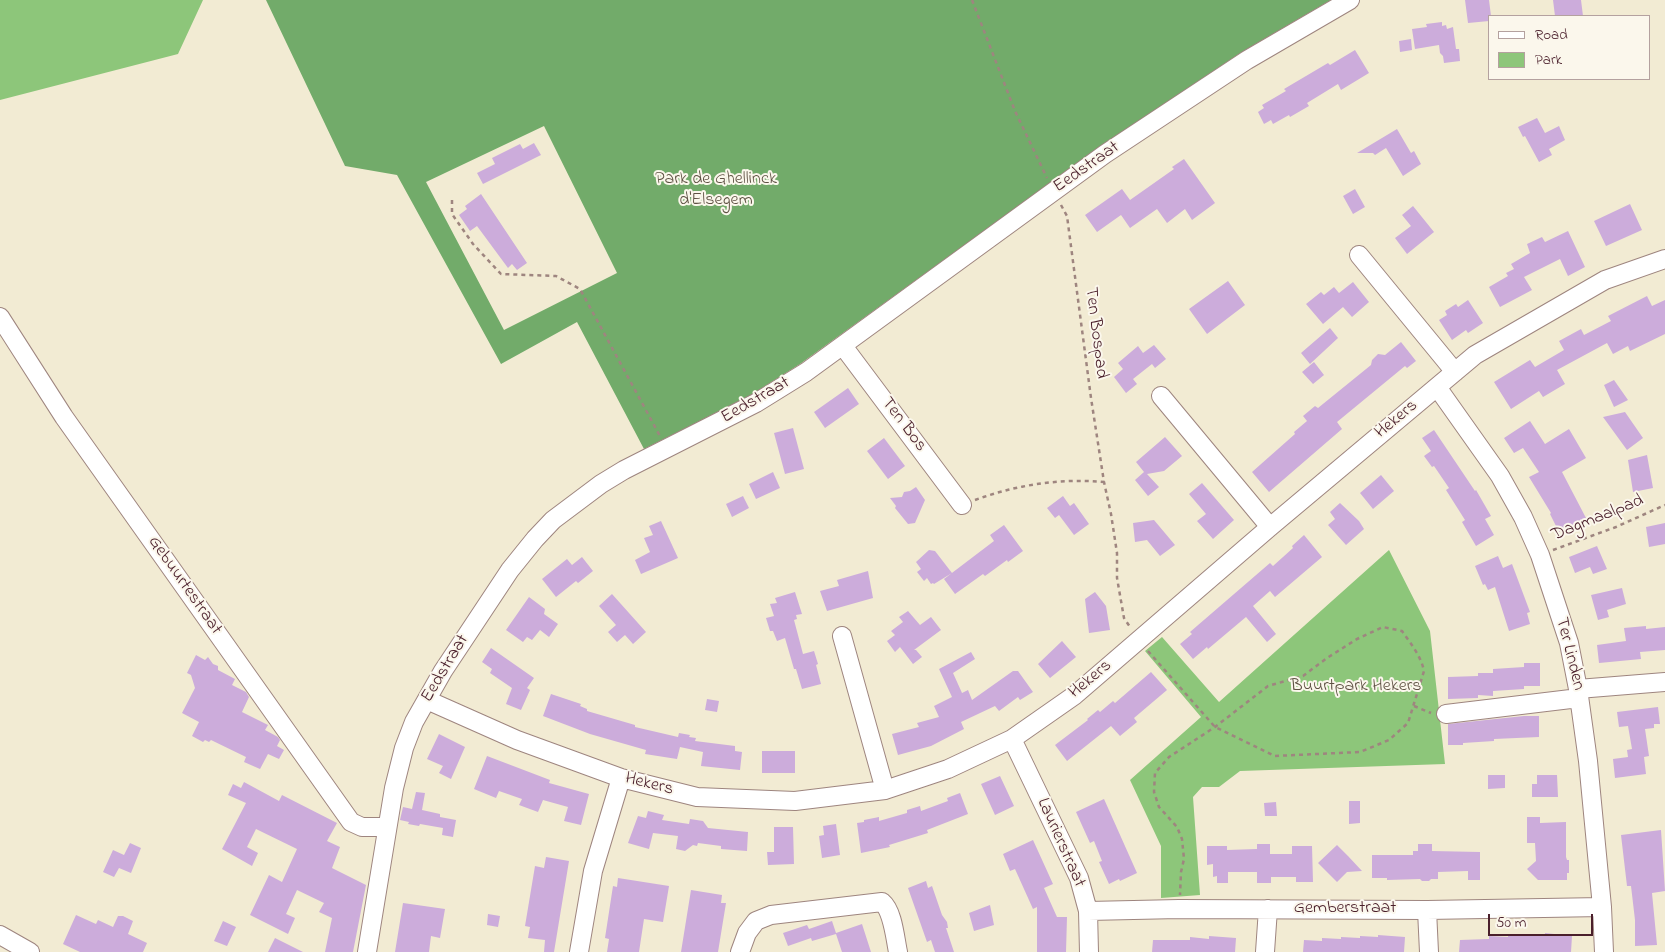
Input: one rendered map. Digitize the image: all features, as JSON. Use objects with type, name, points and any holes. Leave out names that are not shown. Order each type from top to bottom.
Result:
[{"type":"street","name":"Eedstraat","points":[[368,952],[394,788],[404,748],[414,722],[443,671],[490,598],[535,539],[553,520],[601,484],[624,470],[756,403],[806,372],[1053,191],[1164,115],[1247,60],[1350,0]]},
{"type":"street","points":[[1359,255],[1455,372]]},
{"type":"street","name":"Hekers","points":[[427,700],[518,740],[621,778],[697,797],[794,801],[885,790],[948,769],[1012,739],[1074,695],[1475,355],[1605,280],[1665,259]]},
{"type":"street","name":"Gebuurtestraat","points":[[0,317],[64,417],[351,822],[362,826],[388,827]]},
{"type":"street","name":"Ten Bos","points":[[843,346],[962,505]]},
{"type":"street","name":"Ter Linden","points":[[1437,387],[1500,476],[1523,517],[1540,555],[1569,643],[1579,694],[1588,761],[1602,907],[1604,952]]},
{"type":"street","points":[[1161,396],[1270,527]]},
{"type":"street","points":[[842,636],[885,790]]},
{"type":"street","points":[[1446,714],[1665,682]]},
{"type":"street","name":"Laurierstraat","points":[[1012,739],[1079,878],[1088,912],[1089,952]]},
{"type":"street","points":[[579,952],[593,870],[621,778]]},
{"type":"street","points":[[740,952],[747,933],[756,921],[771,915],[882,902],[887,906],[890,914],[898,952]]},
{"type":"street","name":"Gemberstraat","points":[[1088,912],[1179,909],[1427,910],[1602,907]]},
{"type":"street","points":[[1266,952],[1268,909]]},
{"type":"street","points":[[1427,910],[1429,952]]},
{"type":"street","points":[[0,935],[30,952]]},
{"type":"path","name":"Ten Bospad","points":[[972,0],[1015,111],[1067,216],[1104,482],[1112,514],[1117,553],[1117,578],[1124,618],[1139,640],[1215,727]]},
{"type":"path","points":[[452,200],[452,214],[473,244],[501,274],[556,276],[580,289],[666,449]]},
{"type":"path","points":[[962,505],[1014,488],[1077,480],[1104,482]]},
{"type":"path","name":"Dagmaalpad","points":[[1540,555],[1616,527],[1665,505]]},
{"type":"path","points":[[1179,909],[1181,872],[1184,859],[1182,839],[1177,827],[1160,807],[1154,792],[1155,773],[1169,757],[1215,727],[1268,686],[1303,676],[1357,639],[1383,627],[1402,631],[1422,663],[1424,671],[1422,680],[1408,723],[1389,740],[1360,752],[1275,756],[1215,727]]},
{"type":"green space","points":[[0,0],[203,0],[178,54],[0,100]]},
{"type":"green space","name":"Park de Ghellinck d'Elsegem","points":[[266,0],[1331,0],[1242,52],[1100,147],[800,364],[751,395],[644,449],[577,322],[501,364],[397,175],[345,166]],"holes":[[[544,126],[617,273],[504,330],[426,182]]]},
{"type":"green space","name":"Buurtpark Hekers","points":[[1389,550],[1430,631],[1445,764],[1240,771],[1219,787],[1202,787],[1193,797],[1200,895],[1161,898],[1161,846],[1130,780],[1201,717],[1145,651],[1162,637],[1219,702]]},
{"type":"building","points":[[1465,0],[1489,0],[1491,15],[1488,15],[1488,21],[1468,23]]},
{"type":"building","points":[[1553,0],[1581,0],[1583,15],[1555,15]]},
{"type":"building","points":[[1442,22],[1442,26],[1446,25],[1447,29],[1453,27],[1460,61],[1444,63],[1439,45],[1415,49],[1412,29],[1427,27],[1426,24]]},
{"type":"building","points":[[1411,39],[1412,50],[1400,52],[1399,41]]},
{"type":"building","points":[[1355,50],[1369,73],[1341,90],[1338,84],[1307,103],[1309,106],[1290,117],[1289,115],[1273,124],[1271,120],[1264,124],[1258,112],[1264,108],[1262,105],[1286,91],[1284,89],[1328,63],[1330,65]]},
{"type":"building","points":[[1537,118],[1545,133],[1559,126],[1565,140],[1549,149],[1552,155],[1539,162],[1518,127]]},
{"type":"building","points":[[1397,129],[1411,153],[1414,151],[1421,164],[1403,176],[1386,148],[1375,155],[1373,153],[1357,153]]},
{"type":"building","points":[[534,143],[541,155],[483,184],[477,173],[495,164],[492,158],[520,144],[523,149]]},
{"type":"building","points":[[1184,159],[1215,203],[1192,220],[1185,209],[1167,223],[1157,209],[1130,228],[1121,215],[1097,232],[1085,215],[1122,189],[1130,200],[1174,169],[1172,167]]},
{"type":"building","points":[[1355,189],[1365,207],[1353,214],[1343,196]]},
{"type":"building","points":[[481,194],[527,263],[517,270],[512,264],[508,268],[477,226],[470,231],[459,215],[467,209],[465,206]]},
{"type":"building","points":[[1630,204],[1642,230],[1606,246],[1594,221]]},
{"type":"building","points":[[1413,206],[1434,232],[1407,254],[1395,238],[1411,226],[1402,215]]},
{"type":"building","points":[[1568,231],[1585,267],[1568,276],[1560,259],[1524,277],[1532,290],[1500,307],[1489,287],[1508,276],[1506,273],[1514,269],[1511,264],[1530,253],[1527,244],[1542,237],[1545,242]]},
{"type":"building","points":[[1228,281],[1245,305],[1207,334],[1189,309]]},
{"type":"building","points":[[1353,282],[1369,302],[1352,317],[1343,307],[1323,324],[1306,304],[1321,292],[1324,295],[1334,287],[1339,293]]},
{"type":"building","points":[[1647,296],[1652,306],[1665,300],[1665,334],[1630,351],[1628,346],[1613,354],[1607,343],[1557,370],[1565,384],[1543,397],[1539,391],[1511,409],[1494,382],[1530,360],[1535,367],[1564,350],[1559,341],[1581,329],[1584,335],[1611,321],[1608,316]]},
{"type":"building","points":[[1468,300],[1483,323],[1468,333],[1466,330],[1452,340],[1439,320],[1447,315],[1445,311],[1456,304],[1458,307]]},
{"type":"building","points":[[1330,328],[1338,338],[1310,364],[1301,353]]},
{"type":"building","points":[[1401,342],[1416,361],[1407,368],[1405,366],[1337,422],[1342,429],[1269,492],[1252,472],[1307,421],[1303,416],[1315,406],[1318,408],[1371,365],[1372,360],[1378,354],[1385,355]]},
{"type":"building","points":[[1154,345],[1166,359],[1155,368],[1152,364],[1133,379],[1137,384],[1126,393],[1114,377],[1123,369],[1118,363],[1138,346],[1143,353]]},
{"type":"building","points":[[1314,362],[1324,375],[1313,384],[1302,372]]},
{"type":"building","points":[[1614,380],[1628,400],[1614,407],[1604,385]]},
{"type":"building","points":[[848,388],[859,404],[825,428],[814,412]]},
{"type":"building","points":[[1625,412],[1643,438],[1627,450],[1603,417]]},
{"type":"building","points":[[1530,421],[1545,444],[1569,429],[1586,458],[1562,472],[1586,518],[1559,532],[1551,513],[1529,477],[1539,472],[1523,448],[1514,453],[1504,438]]},
{"type":"building","points":[[793,428],[804,469],[785,474],[774,433]]},
{"type":"building","points":[[1434,430],[1476,490],[1491,516],[1485,519],[1494,535],[1476,546],[1462,522],[1465,520],[1446,490],[1449,488],[1434,466],[1432,467],[1424,456],[1431,451],[1422,438]]},
{"type":"building","points":[[1165,437],[1182,456],[1164,471],[1147,474],[1159,487],[1148,496],[1135,480],[1144,472],[1136,462]]},
{"type":"building","points":[[884,438],[905,466],[888,479],[867,451]]},
{"type":"building","points":[[1647,455],[1653,488],[1633,492],[1628,460]]},
{"type":"building","points":[[773,472],[780,488],[756,499],[749,484]]},
{"type":"building","points":[[1381,475],[1394,491],[1373,509],[1360,493]]},
{"type":"building","points":[[1202,483],[1234,520],[1213,539],[1197,521],[1206,514],[1189,494]]},
{"type":"building","points":[[916,487],[925,500],[915,523],[908,524],[895,508],[896,506],[890,498],[902,497],[904,492]]},
{"type":"building","points":[[743,496],[749,508],[732,517],[726,504]]},
{"type":"building","points":[[1063,496],[1070,506],[1074,503],[1089,524],[1074,535],[1059,515],[1055,518],[1047,508]]},
{"type":"building","points":[[1340,503],[1359,521],[1364,529],[1346,545],[1328,525],[1335,519],[1330,512]]},
{"type":"building","points":[[1154,520],[1175,545],[1160,556],[1147,540],[1135,542],[1133,523]]},
{"type":"building","points":[[661,521],[678,558],[641,574],[635,560],[650,552],[644,538],[653,535],[649,526]]},
{"type":"building","points":[[1665,523],[1665,544],[1649,547],[1646,527]]},
{"type":"building","points":[[1004,525],[1023,551],[985,576],[983,574],[955,594],[944,579],[994,541],[990,535]]},
{"type":"building","points":[[1304,535],[1322,557],[1275,597],[1270,591],[1253,606],[1276,634],[1267,642],[1246,617],[1193,659],[1180,644],[1192,634],[1190,632],[1270,563],[1273,566]]},
{"type":"building","points":[[1597,546],[1607,569],[1593,574],[1590,567],[1575,573],[1569,557]]},
{"type":"building","points":[[929,550],[935,551],[952,573],[934,584],[931,584],[927,578],[924,581],[917,572],[921,569],[916,562]]},
{"type":"building","points":[[1498,556],[1503,568],[1512,564],[1530,612],[1527,613],[1530,624],[1509,631],[1495,587],[1488,590],[1485,584],[1483,585],[1475,566]]},
{"type":"building","points":[[582,557],[593,571],[578,583],[576,581],[556,597],[542,579],[567,559],[572,565]]},
{"type":"building","points":[[868,571],[873,598],[827,611],[820,591],[839,586],[837,580]]},
{"type":"building","points":[[1622,588],[1626,604],[1607,610],[1609,617],[1598,620],[1591,595]]},
{"type":"building","points":[[795,592],[802,614],[796,615],[797,619],[794,620],[803,654],[814,651],[821,684],[802,689],[785,638],[777,641],[773,631],[770,631],[766,618],[774,616],[770,604],[777,603],[775,598]]},
{"type":"building","points":[[1095,592],[1106,606],[1110,630],[1089,633],[1085,599]]},
{"type":"building","points":[[612,594],[646,632],[633,644],[625,635],[617,642],[608,632],[616,625],[599,606]]},
{"type":"building","points":[[529,597],[545,609],[544,614],[558,624],[549,637],[540,630],[532,640],[527,637],[523,642],[506,630]]},
{"type":"building","points":[[908,611],[920,625],[931,617],[941,630],[914,650],[922,657],[913,664],[900,647],[895,652],[887,641],[895,635],[891,631],[903,622],[899,617]]},
{"type":"building","points":[[1646,626],[1646,629],[1665,627],[1665,650],[1640,652],[1641,659],[1599,663],[1597,645],[1626,641],[1624,628]]},
{"type":"building","points":[[1062,641],[1076,657],[1050,678],[1038,664]]},
{"type":"building","points":[[491,648],[534,678],[527,688],[530,690],[521,710],[506,704],[512,688],[490,673],[492,669],[482,662]]},
{"type":"building","points":[[971,652],[975,659],[953,673],[962,693],[968,690],[972,700],[1013,671],[1018,671],[1033,692],[1020,700],[1018,697],[999,711],[995,706],[961,722],[964,729],[931,746],[898,755],[892,734],[919,727],[917,723],[939,717],[934,706],[952,697],[939,669]]},
{"type":"building","points":[[196,655],[205,660],[208,657],[213,664],[218,666],[218,670],[235,679],[232,685],[246,692],[249,697],[242,712],[268,725],[265,730],[278,737],[280,740],[277,746],[284,750],[279,759],[268,754],[260,769],[244,762],[246,757],[211,740],[203,742],[192,736],[199,722],[182,713],[195,688],[191,675],[187,673]]},
{"type":"building","points":[[1524,663],[1540,663],[1540,686],[1524,686],[1524,689],[1493,691],[1493,696],[1478,695],[1478,698],[1448,699],[1448,677],[1478,676],[1478,673],[1493,673],[1493,669],[1524,667]]},
{"type":"building","points":[[1151,672],[1167,690],[1134,718],[1137,722],[1120,736],[1111,726],[1067,761],[1055,745],[1098,710],[1100,712],[1113,701],[1115,703]]},
{"type":"building","points":[[551,694],[581,704],[580,706],[587,709],[587,711],[635,725],[635,727],[678,737],[679,733],[690,735],[689,737],[696,738],[695,741],[735,746],[735,751],[742,752],[740,770],[701,766],[703,752],[680,747],[677,759],[645,754],[646,750],[590,734],[543,716]]},
{"type":"building","points":[[707,699],[719,701],[717,712],[705,710]]},
{"type":"building","points":[[1658,707],[1660,724],[1654,724],[1654,728],[1645,729],[1649,756],[1644,757],[1646,774],[1615,778],[1613,759],[1628,757],[1627,750],[1632,749],[1628,726],[1619,727],[1617,712]]},
{"type":"building","points":[[1539,716],[1539,737],[1494,739],[1494,741],[1448,745],[1448,724]]},
{"type":"building","points":[[439,734],[465,747],[451,779],[439,773],[443,766],[427,759]]},
{"type":"building","points":[[762,751],[795,751],[795,773],[762,773]]},
{"type":"building","points":[[487,756],[550,780],[549,783],[589,794],[581,825],[564,821],[568,807],[543,800],[538,812],[519,805],[522,799],[499,791],[496,798],[474,789]]},
{"type":"building","points":[[1488,775],[1505,775],[1505,788],[1488,789]]},
{"type":"building","points":[[1537,775],[1557,775],[1558,797],[1532,797],[1532,784],[1537,784]]},
{"type":"building","points":[[1000,776],[1014,806],[995,815],[981,784]]},
{"type":"building","points":[[244,782],[279,801],[282,795],[337,823],[327,841],[340,847],[332,868],[366,885],[353,952],[325,952],[332,918],[319,912],[324,903],[297,890],[286,914],[295,918],[288,934],[250,915],[269,875],[282,882],[297,849],[256,829],[247,847],[258,853],[252,866],[222,849],[246,803],[228,795],[233,784],[241,788]]},
{"type":"building","points":[[416,792],[425,793],[422,810],[440,814],[440,817],[456,820],[453,837],[442,835],[443,828],[408,824],[409,822],[400,820],[403,807],[412,809]]},
{"type":"building","points":[[960,793],[968,814],[927,830],[928,833],[889,845],[890,847],[861,853],[857,823],[879,817],[879,821],[907,813],[907,810],[920,806],[921,811],[948,801],[947,798]]},
{"type":"building","points":[[1104,799],[1137,873],[1109,884],[1099,862],[1102,861],[1094,841],[1090,843],[1076,812]]},
{"type":"building","points":[[1349,801],[1360,801],[1360,823],[1349,824]]},
{"type":"building","points":[[1276,802],[1277,816],[1265,816],[1264,803]]},
{"type":"building","points":[[648,811],[664,815],[662,820],[689,824],[690,819],[703,821],[708,828],[748,832],[747,851],[721,849],[721,846],[698,843],[697,846],[693,845],[685,851],[676,849],[678,836],[653,833],[649,849],[628,843],[638,816],[646,818]]},
{"type":"building","points":[[1527,817],[1540,817],[1540,823],[1566,822],[1566,857],[1569,860],[1567,880],[1538,880],[1527,869],[1536,861],[1535,843],[1527,843]]},
{"type":"building","points":[[836,824],[840,855],[822,858],[819,836],[824,835],[823,826]]},
{"type":"building","points":[[774,827],[793,827],[794,864],[768,865],[767,852],[774,852]]},
{"type":"building","points":[[1661,830],[1665,891],[1652,893],[1657,945],[1635,946],[1635,920],[1631,886],[1627,886],[1621,835]]},
{"type":"building","points":[[1033,840],[1053,884],[1044,888],[1057,917],[1067,917],[1066,952],[1037,952],[1037,907],[1033,909],[1015,869],[1010,871],[1003,854]]},
{"type":"building","points":[[130,843],[141,848],[131,873],[119,868],[114,877],[103,872],[113,850],[124,855]]},
{"type":"building","points":[[1257,844],[1270,844],[1270,854],[1292,854],[1292,846],[1312,846],[1313,882],[1296,882],[1296,877],[1271,877],[1271,883],[1257,883],[1257,872],[1228,872],[1228,883],[1217,883],[1217,876],[1213,877],[1213,864],[1207,865],[1207,846],[1227,846],[1227,850],[1257,849]]},
{"type":"building","points":[[1418,844],[1432,844],[1432,851],[1480,852],[1480,880],[1468,880],[1468,871],[1438,872],[1438,879],[1431,879],[1429,881],[1422,881],[1420,879],[1387,880],[1387,878],[1372,878],[1372,855],[1413,855],[1413,851],[1418,851]]},
{"type":"building","points":[[1337,845],[1362,871],[1347,872],[1337,882],[1318,863]]},
{"type":"building","points":[[546,857],[569,861],[554,952],[544,952],[545,940],[528,938],[530,927],[525,926],[535,866],[544,868]]},
{"type":"building","points":[[618,878],[669,886],[663,922],[644,919],[639,952],[607,952],[609,939],[605,938],[613,886],[617,887]]},
{"type":"building","points":[[926,881],[928,888],[932,886],[942,915],[947,922],[948,928],[946,928],[954,952],[935,952],[931,940],[927,942],[908,888]]},
{"type":"building","points":[[691,890],[722,895],[721,903],[726,903],[718,952],[681,952]]},
{"type":"building","points":[[403,903],[445,909],[440,938],[431,936],[429,952],[395,952]]},
{"type":"building","points":[[990,905],[994,925],[974,931],[969,913]]},
{"type":"building","points":[[488,914],[500,916],[498,927],[487,925]]},
{"type":"building","points":[[76,915],[96,924],[98,920],[113,927],[118,916],[123,916],[133,921],[128,934],[147,943],[143,952],[80,952],[63,944]]},
{"type":"building","points":[[223,921],[236,927],[227,946],[214,941]]},
{"type":"building","points":[[832,921],[836,933],[862,924],[871,952],[842,952],[836,934],[812,941],[811,938],[788,946],[783,933],[807,925],[809,929]]},
{"type":"building","points":[[1545,933],[1572,936],[1571,952],[1459,952],[1460,940],[1489,939],[1489,936],[1545,935]]},
{"type":"building","points":[[1378,935],[1405,937],[1404,952],[1303,952],[1304,940],[1322,941],[1322,938],[1360,938],[1360,936],[1378,937]]},
{"type":"building","points":[[1209,936],[1236,938],[1235,952],[1152,952],[1153,940],[1190,940],[1190,937],[1209,939]]},
{"type":"building","points":[[275,938],[303,952],[268,952]]}]
